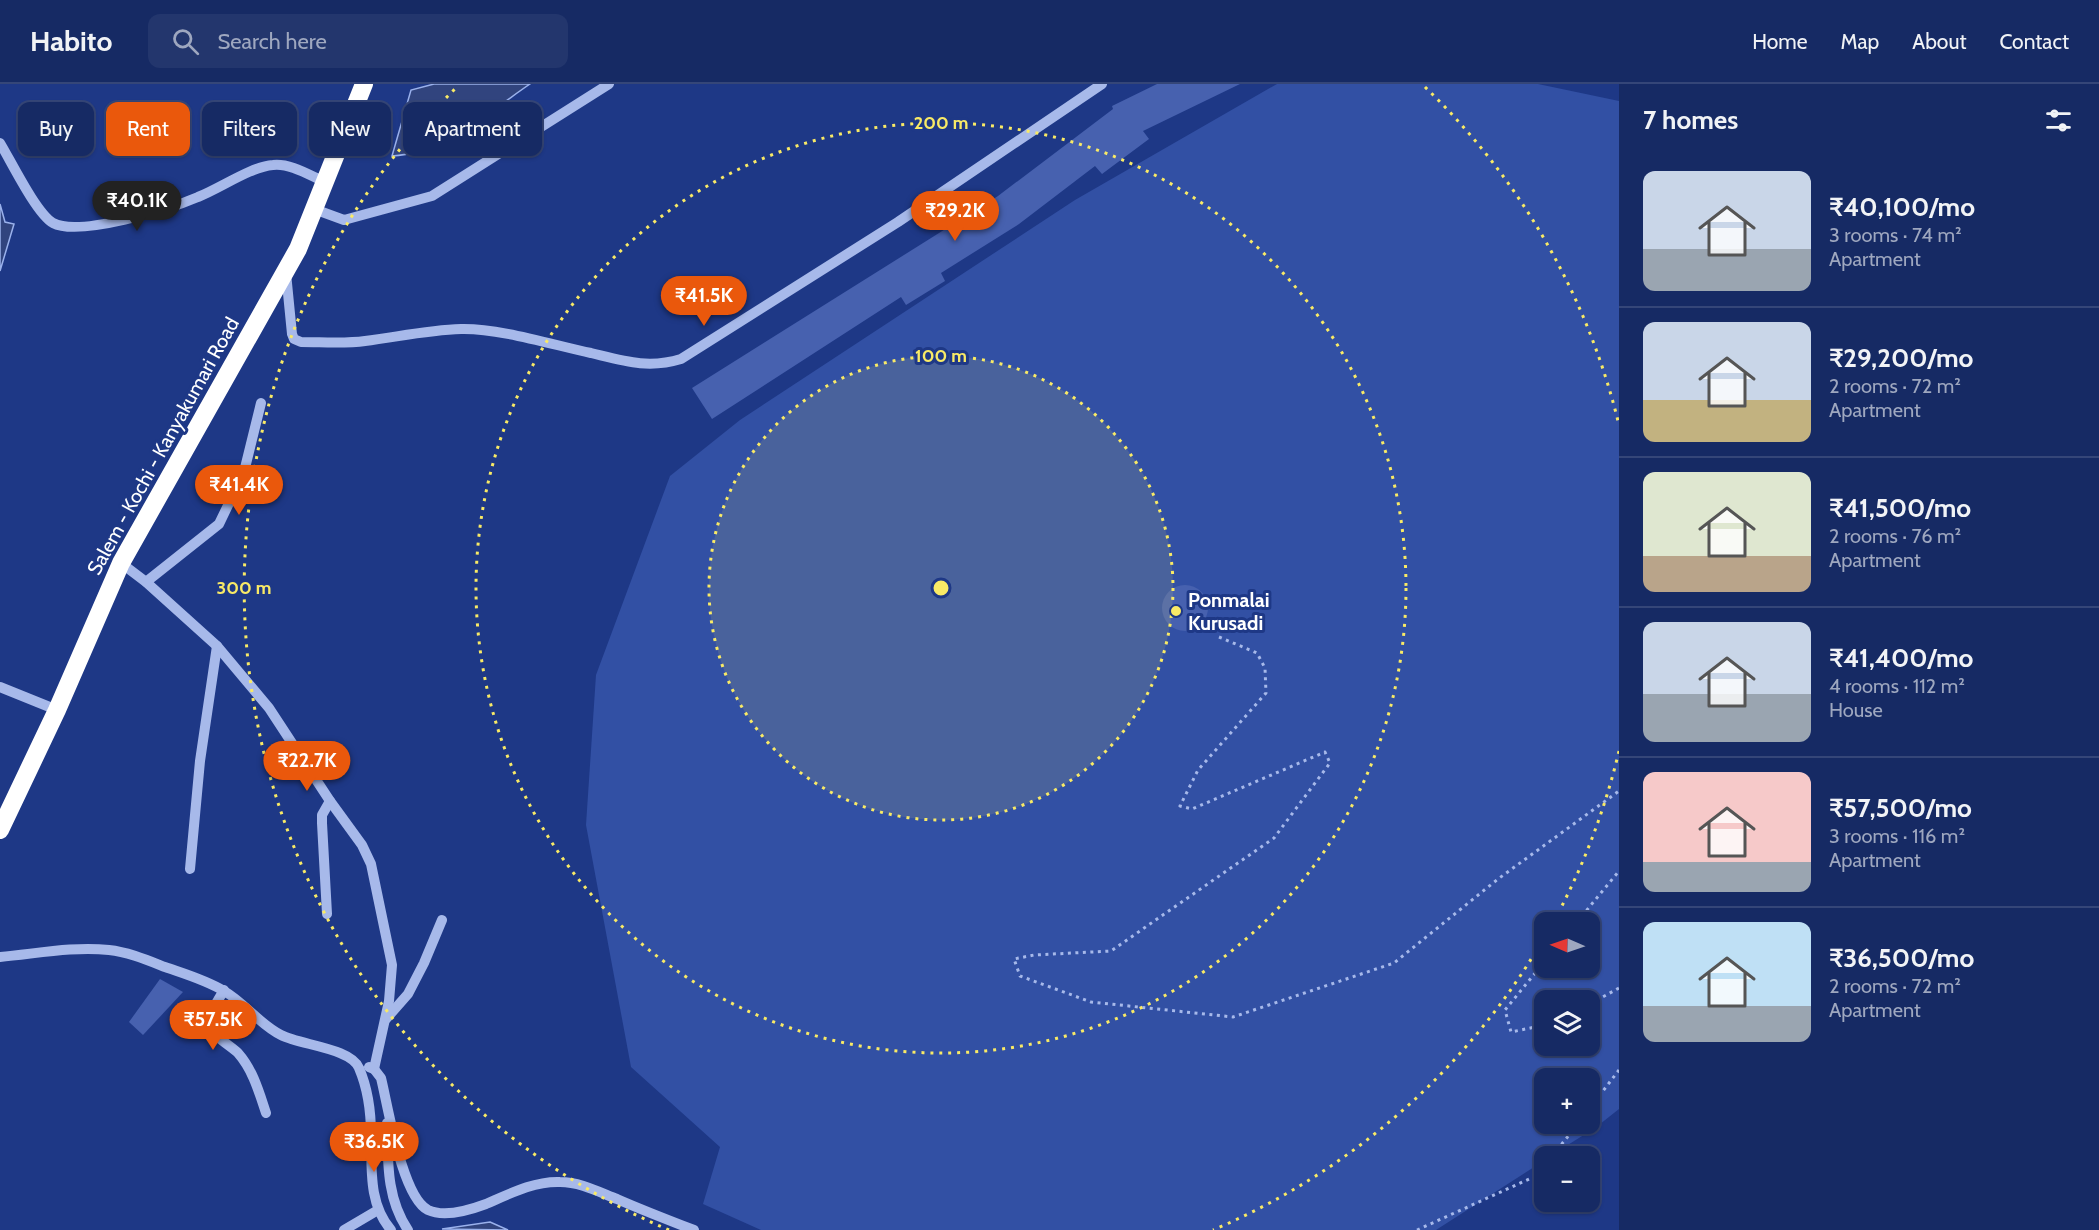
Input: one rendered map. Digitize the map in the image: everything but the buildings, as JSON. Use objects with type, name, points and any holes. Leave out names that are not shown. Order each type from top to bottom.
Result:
[{"type":"highway","name":"Salem - Kochi - Kanyakumari Road","points":[[0,830],[57,710],[121,563],[298,249],[364,84]]},
{"type":"street","points":[[314,209],[344,220],[432,196],[609,84]]},
{"type":"street","points":[[286,271],[292,334],[294,339],[301,342],[363,342],[422,332],[463,329],[494,332],[630,362],[665,364],[681,358],[898,222],[1102,84]]},
{"type":"street","points":[[0,143],[41,213],[53,223],[73,228],[146,216],[197,198],[263,166],[276,164],[286,166],[325,182]]},
{"type":"street","points":[[146,582],[219,524],[244,472],[261,403]]},
{"type":"street","points":[[121,563],[146,582],[217,646],[269,708],[362,845],[371,864],[392,965],[389,1000],[374,1069]]},
{"type":"street","points":[[190,868],[200,761],[217,646]]},
{"type":"street","points":[[0,687],[57,710]]},
{"type":"street","points":[[327,914],[321,823],[322,815],[330,801]]},
{"type":"street","points":[[384,1021],[408,994],[442,920]]},
{"type":"street","points":[[0,957],[88,949],[110,950],[132,955],[224,990],[267,1027],[282,1036],[344,1054],[358,1064],[374,1069],[381,1078],[401,1164],[407,1180],[422,1206],[429,1210],[438,1213],[473,1209],[528,1187],[544,1182],[559,1182],[584,1186],[694,1230]]},
{"type":"street","points":[[224,990],[209,1018],[208,1025],[238,1053],[248,1067],[266,1113]]},
{"type":"street","points":[[358,1064],[365,1083],[368,1101],[373,1193],[378,1210],[391,1230]]},
{"type":"street","points":[[387,1102],[389,1182],[392,1195],[408,1230]]},
{"type":"street","points":[[344,1230],[378,1210]]},
{"type":"path","points":[[1219,637],[1257,653],[1265,668],[1266,693],[1198,770],[1180,806],[1192,809],[1325,752],[1330,763],[1274,838],[1112,951],[1034,955],[1014,959],[1020,976],[1091,1002],[1233,1017],[1394,963],[1498,879],[1619,791]]},
{"type":"path","points":[[1585,912],[1619,872]]},
{"type":"path","points":[[1534,974],[1505,1010],[1511,1032],[1534,1027]]},
{"type":"path","points":[[1600,998],[1619,988]]},
{"type":"path","points":[[1600,1095],[1619,1070]]},
{"type":"path","points":[[1560,1146],[1570,1134]]},
{"type":"path","points":[[1417,1230],[1534,1177]]},
{"type":"shaded area","points":[[434,84],[530,84],[505,102],[408,102],[411,90]]},
{"type":"shaded area","points":[[1277,84],[1538,84],[1619,101],[1619,1109],[1600,1124],[1600,1068],[1534,1068],[1534,1134],[1585,1134],[1566,1146],[1534,1146],[1534,1167],[1436,1230],[761,1230],[703,1204],[720,1147],[631,1067],[586,825],[596,675],[670,476],[740,420],[1075,200]]},
{"type":"shaded area","points":[[403,118],[403,154],[392,156]]},
{"type":"shaded area","points":[[0,204],[5,222],[14,224],[0,271]]},
{"type":"shaded area","points":[[490,1222],[508,1230],[442,1229]]},
{"type":"place","name":"Ponmalai Kurusadi","points":[[1176,611]]}]
